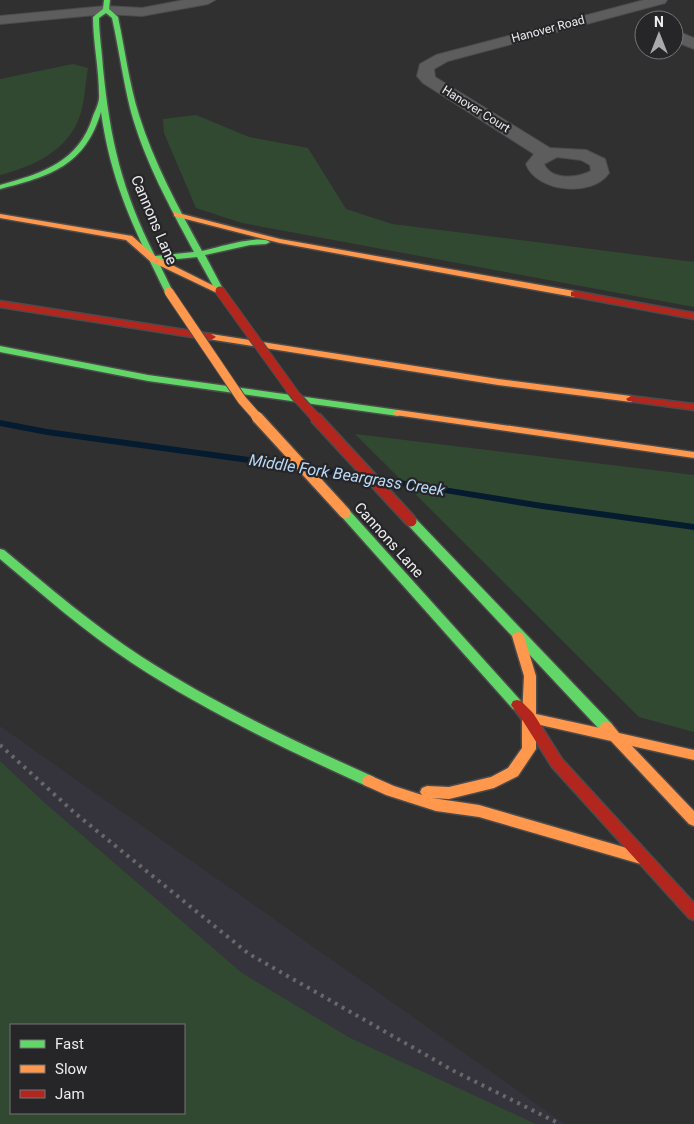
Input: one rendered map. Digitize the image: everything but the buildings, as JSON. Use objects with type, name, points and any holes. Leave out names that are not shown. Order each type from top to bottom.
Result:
[{"type":"main road","name":"Cannons Lane","points":[[694,820],[411,522],[295,394],[220,291],[177,214],[143,139],[113,93],[96,17],[106,5],[115,17],[113,93],[116,167],[152,259],[169,292],[203,345],[242,400],[528,717],[557,763],[694,913]]},
{"type":"main road","points":[[0,187],[31,179],[60,164],[86,142],[113,93]]},
{"type":"main road","points":[[177,214],[280,241],[694,316]]},
{"type":"main road","points":[[0,216],[130,238],[152,259],[220,291]]},
{"type":"main road","points":[[152,259],[200,254],[250,243],[280,241]]},
{"type":"main road","points":[[0,304],[498,382],[694,407]]},
{"type":"main road","points":[[0,349],[52,361],[174,382],[694,455]]},
{"type":"main road","points":[[0,553],[75,616],[107,640],[182,688],[265,734],[390,791],[436,805],[479,811],[644,858]]},
{"type":"main road","points":[[390,791],[450,793],[494,782],[513,772],[529,749],[530,676],[518,636]]},
{"type":"main road","points":[[528,717],[694,754]]},
{"type":"street","points":[[0,20],[155,0]]},
{"type":"street","points":[[106,5],[142,12],[208,0]]},
{"type":"street","points":[[600,0],[634,16]]},
{"type":"street","name":"Hanover Road","points":[[437,60],[660,0]]},
{"type":"street","name":"Hanover Court","points":[[437,60],[426,67],[424,71],[429,80],[547,154]]},
{"type":"path","points":[[0,745],[76,814],[249,954],[454,1071],[560,1124]]},
{"type":"shaded area","points":[[0,726],[565,1124],[0,1124]]},
{"type":"green space","points":[[73,64],[88,68],[83,106],[73,130],[66,140],[47,156],[12,172],[0,175],[0,79]]},
{"type":"green space","points":[[196,115],[249,137],[308,148],[346,209],[392,224],[694,262],[694,307],[242,223],[196,208],[164,133],[163,119]]},
{"type":"green space","points":[[355,434],[694,475],[694,732],[639,717]]},
{"type":"green space","points":[[0,761],[46,804],[242,973],[350,1038],[536,1124],[0,1124]]},
{"type":"waterway","name":"Middle Fork Beargrass Creek","points":[[0,423],[47,432],[293,466]]},
{"type":"waterway","name":"Middle Fork Beargrass Creek","points":[[312,469],[362,477]]},
{"type":"waterway","name":"Middle Fork Beargrass Creek","points":[[381,480],[542,506],[694,527]]},
{"type":"traffic: fast","points":[[107,0],[106,10],[96,17],[96,23],[103,95],[111,149],[125,199],[169,292]]},
{"type":"traffic: fast","points":[[106,10],[115,17],[131,99],[147,148],[176,210],[220,291]]},
{"type":"traffic: fast","points":[[0,187],[36,176],[71,158],[80,150],[90,135],[103,96]]},
{"type":"traffic: fast","points":[[153,259],[200,254],[250,243],[266,242]]},
{"type":"traffic: fast","points":[[0,349],[99,370],[148,378],[398,413]]},
{"type":"traffic: fast","points":[[345,513],[517,705]]},
{"type":"traffic: fast","points":[[411,521],[606,727]]},
{"type":"traffic: fast","points":[[0,553],[92,629],[168,680],[267,733],[369,781]]},
{"type":"traffic: slow","points":[[177,214],[280,241],[574,294]]},
{"type":"traffic: slow","points":[[0,216],[129,238],[153,259],[220,291]]},
{"type":"traffic: slow","points":[[169,292],[242,400],[345,513]]},
{"type":"traffic: slow","points":[[211,337],[498,382],[631,399]]},
{"type":"traffic: slow","points":[[398,413],[694,455]]},
{"type":"traffic: slow","points":[[427,792],[449,793],[494,782],[513,772],[529,749],[530,676],[518,636]]},
{"type":"traffic: slow","points":[[528,717],[694,755]]},
{"type":"traffic: slow","points":[[606,727],[694,820]]},
{"type":"traffic: slow","points":[[369,781],[391,791],[436,805],[479,811],[644,859]]},
{"type":"traffic: jam","points":[[220,291],[295,395],[411,521]]},
{"type":"traffic: jam","points":[[574,294],[694,316]]},
{"type":"traffic: jam","points":[[0,304],[211,337]]},
{"type":"traffic: jam","points":[[631,399],[694,407]]},
{"type":"traffic: jam","points":[[517,705],[528,717],[557,763],[694,913]]}]
